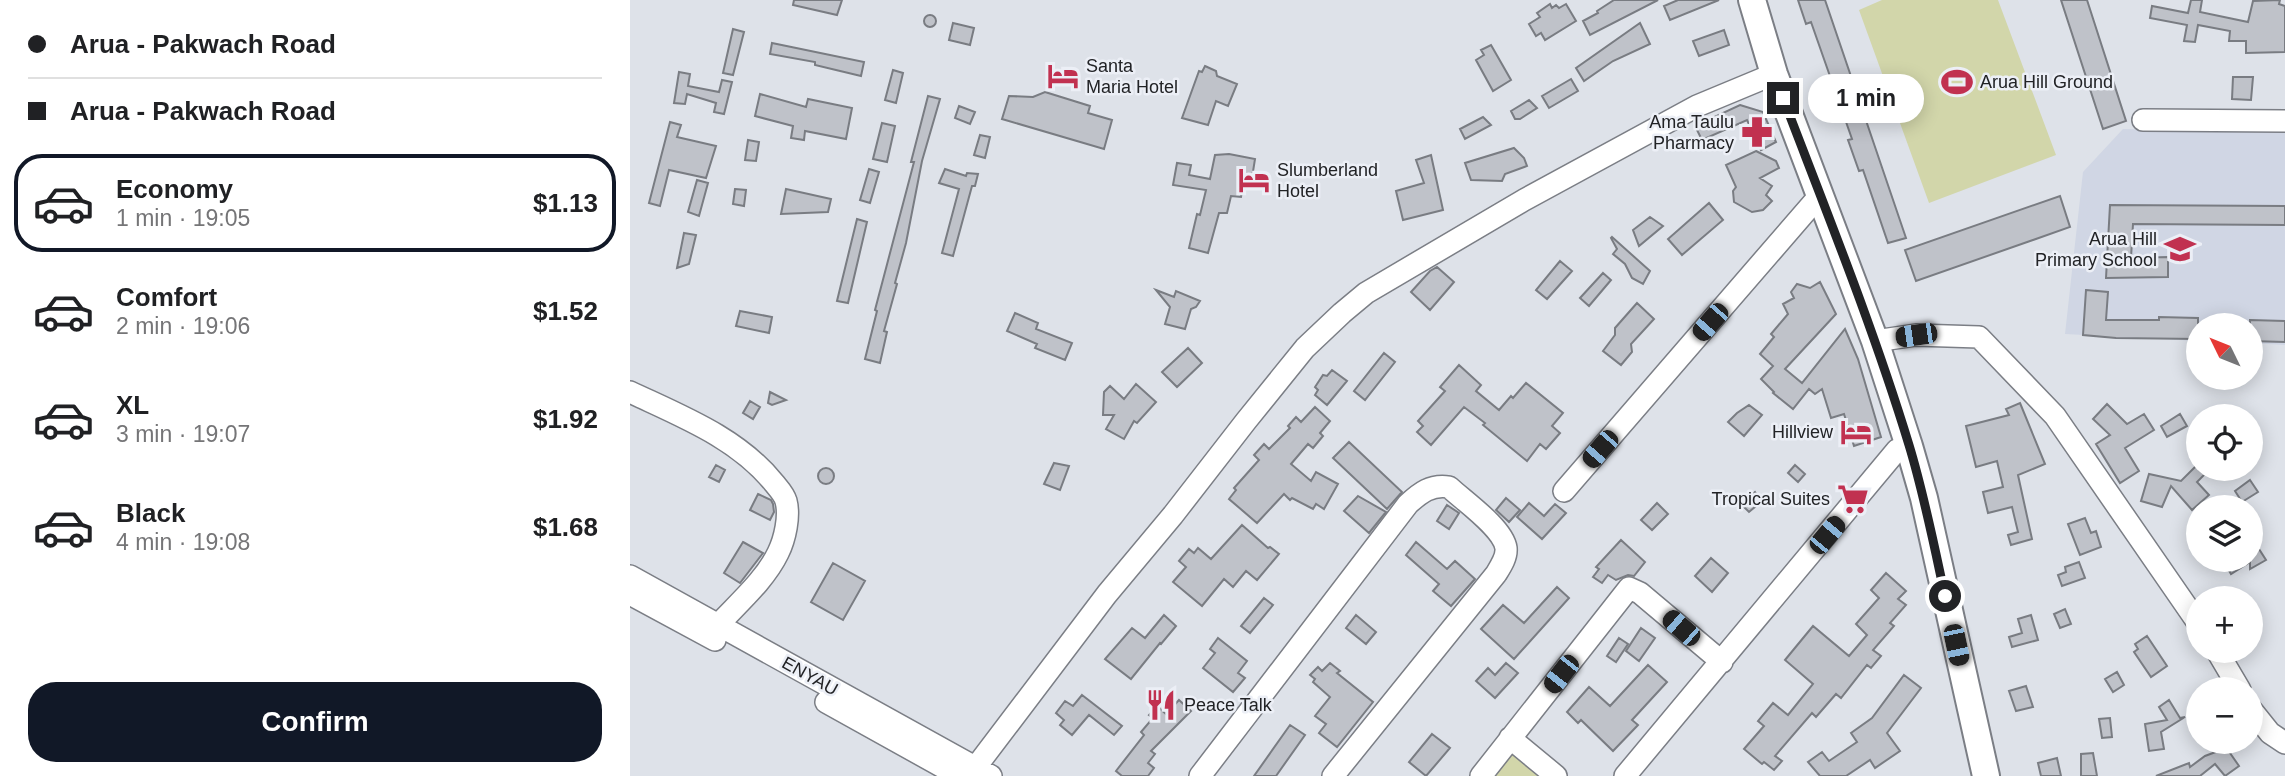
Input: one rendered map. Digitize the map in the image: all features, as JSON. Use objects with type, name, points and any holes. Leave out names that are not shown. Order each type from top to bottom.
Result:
[{"type":"main road","points":[[1752,0],[1774,74],[1875,341],[1909,446],[1924,498],[1983,774]]},
{"type":"street","points":[[973,774],[1107,594],[1305,348],[1342,313],[1367,293],[1524,200],[1697,106],[1774,74]]},
{"type":"street","points":[[2143,120],[2285,121]]},
{"type":"street","points":[[1564,491],[1821,195]]},
{"type":"street","points":[[1875,341],[1916,335],[1979,337],[2055,416],[2186,606]]},
{"type":"street","points":[[630,392],[715,433],[760,466],[786,501],[783,543],[777,557],[747,595],[713,631]]},
{"type":"street","points":[[1625,776],[1897,450],[1909,446]]},
{"type":"street","points":[[1200,776],[1408,504],[1423,490],[1440,485],[1449,486],[1501,534],[1507,550],[1504,561],[1333,776]]},
{"type":"street","name":"ENYAU","points":[[630,576],[713,631],[973,774]]},
{"type":"street","points":[[1481,776],[1629,588],[1640,593],[1722,662]]},
{"type":"street","name":"ENYAU","points":[[630,594],[713,631]]},
{"type":"street","points":[[2263,724],[2270,733],[2285,743]]},
{"type":"street","points":[[1510,738],[1556,776]]},
{"type":"shaded area","name":"Arua Hill Primary School","points":[[2123,129],[2285,132],[2285,345],[2263,344],[2263,313],[2186,313],[2186,340],[2065,334],[2083,172]]},
{"type":"green space","name":"Arua Hill Ground","points":[[1882,0],[1998,0],[2056,155],[1929,203],[1859,10]]},
{"type":"green space","points":[[1509,748],[1544,776],[1487,776]]},
{"type":"building","points":[[794,0],[842,0],[837,15],[793,5]]},
{"type":"building","points":[[1614,0],[1658,0],[1590,35],[1583,21]]},
{"type":"building","points":[[1678,0],[1719,0],[1670,20],[1664,6]]},
{"type":"building","points":[[1798,0],[1825,0],[1906,238],[1888,243],[1863,170],[1859,171],[1848,140],[1852,139],[1811,22],[1806,24]]},
{"type":"building","points":[[2061,0],[2087,0],[2126,121],[2103,129]]},
{"type":"building","points":[[2191,0],[2202,0],[2200,12],[2248,22],[2253,1],[2280,0],[2279,4],[2285,6],[2285,52],[2246,53],[2246,41],[2229,41],[2230,31],[2198,25],[2195,42],[2184,41],[2187,25],[2150,18],[2152,6],[2188,13]]},
{"type":"building","points":[[1550,4],[1552,8],[1556,5],[1559,8],[1566,4],[1576,21],[1545,40],[1541,33],[1536,36],[1529,24],[1540,17],[1537,13]]},
{"type":"building","points":[[930,15],[936,21],[930,27],[924,21]]},
{"type":"building","points":[[953,23],[974,28],[970,45],[949,40]]},
{"type":"building","points":[[1640,23],[1650,44],[1613,61],[1584,81],[1576,68]]},
{"type":"building","points":[[733,29],[744,32],[733,75],[723,73]]},
{"type":"building","points":[[1724,30],[1729,45],[1699,56],[1693,41]]},
{"type":"building","points":[[772,43],[864,62],[861,76],[815,65],[815,62],[770,54]]},
{"type":"building","points":[[1491,45],[1511,80],[1493,91],[1476,60],[1484,55],[1481,50]]},
{"type":"building","points":[[1205,66],[1216,71],[1217,76],[1237,84],[1228,106],[1216,101],[1208,125],[1182,118],[1199,71],[1202,72]]},
{"type":"building","points":[[893,70],[903,73],[896,103],[885,100]]},
{"type":"building","points":[[679,72],[690,74],[688,86],[719,92],[722,80],[732,82],[724,114],[714,112],[716,103],[687,94],[685,104],[674,103]]},
{"type":"building","points":[[2233,77],[2253,77],[2251,100],[2232,99]]},
{"type":"building","points":[[1571,79],[1578,91],[1549,108],[1542,96]]},
{"type":"building","points":[[1045,92],[1090,106],[1088,113],[1112,120],[1104,149],[1002,119],[1009,96],[1033,97]]},
{"type":"building","points":[[760,94],[806,107],[808,99],[852,108],[846,139],[805,131],[804,140],[791,138],[793,126],[755,116]]},
{"type":"building","points":[[928,96],[940,99],[922,161],[895,283],[897,284],[884,331],[887,332],[880,363],[865,359]]},
{"type":"building","points":[[1529,100],[1537,108],[1520,119],[1515,119],[1511,111]]},
{"type":"building","points":[[1740,105],[1763,112],[1776,142],[1761,150],[1747,120],[1702,140],[1695,126]]},
{"type":"building","points":[[959,106],[975,112],[970,124],[955,118]]},
{"type":"building","points":[[1483,117],[1491,125],[1465,139],[1460,129]]},
{"type":"building","points":[[670,122],[681,125],[677,137],[716,146],[706,178],[669,170],[660,206],[649,203]]},
{"type":"building","points":[[882,123],[895,126],[887,162],[873,159]]},
{"type":"building","points":[[980,135],[990,137],[985,158],[974,155]]},
{"type":"building","points":[[748,140],[759,142],[756,161],[745,160]]},
{"type":"building","points":[[1514,148],[1524,158],[1527,166],[1505,174],[1502,181],[1471,180],[1465,163]]},
{"type":"building","points":[[1756,151],[1776,161],[1779,168],[1760,178],[1772,186],[1766,195],[1772,201],[1763,210],[1752,212],[1734,202],[1733,191],[1736,187],[1726,165]]},
{"type":"building","points":[[1229,154],[1255,159],[1252,178],[1244,177],[1241,197],[1231,196],[1227,213],[1219,213],[1208,253],[1189,248],[1206,190],[1173,185],[1177,163],[1191,165],[1189,175],[1210,179],[1215,155]]},
{"type":"building","points":[[1431,155],[1443,210],[1403,220],[1396,191],[1424,183],[1416,160]]},
{"type":"building","points":[[869,169],[879,172],[870,203],[860,200]]},
{"type":"building","points":[[945,169],[966,176],[967,173],[978,174],[975,186],[972,186],[953,256],[942,253],[959,189],[939,183]]},
{"type":"building","points":[[697,180],[708,183],[699,216],[688,212]]},
{"type":"building","points":[[735,189],[746,190],[744,206],[733,204]]},
{"type":"building","points":[[786,189],[831,199],[828,212],[781,214]]},
{"type":"building","points":[[2060,196],[2070,227],[1916,281],[1905,250]]},
{"type":"building","points":[[1709,203],[1723,220],[1682,255],[1668,239]]},
{"type":"building","points":[[2110,205],[2285,206],[2285,225],[2133,224],[2131,258],[2168,257],[2168,277],[2106,278]]},
{"type":"building","points":[[1650,217],[1663,226],[1639,246],[1633,230]]},
{"type":"building","points":[[857,219],[867,222],[848,303],[837,301]]},
{"type":"building","points":[[684,233],[696,235],[689,264],[677,268]]},
{"type":"building","points":[[1612,237],[1650,271],[1643,284],[1632,278],[1625,264],[1613,254],[1617,249]]},
{"type":"building","points":[[1560,261],[1572,271],[1547,299],[1536,290]]},
{"type":"building","points":[[1437,267],[1454,282],[1430,310],[1411,292]]},
{"type":"building","points":[[1603,273],[1611,280],[1589,306],[1580,298]]},
{"type":"building","points":[[1820,282],[1836,314],[1785,369],[1802,383],[1845,329],[1858,359],[1881,437],[1854,446],[1844,414],[1831,418],[1822,389],[1815,394],[1809,389],[1793,409],[1761,379],[1773,366],[1760,354],[1774,337],[1771,334],[1788,314],[1783,304],[1794,298],[1791,292],[1797,284],[1810,288]]},
{"type":"building","points":[[1156,290],[1174,297],[1176,291],[1200,301],[1191,309],[1185,329],[1165,324],[1170,307]]},
{"type":"building","points":[[2086,290],[2108,292],[2106,320],[2186,318],[2186,339],[2083,335]]},
{"type":"building","points":[[1637,303],[1654,319],[1631,344],[1632,352],[1621,365],[1603,351],[1615,335],[1615,328]]},
{"type":"building","points":[[740,311],[772,317],[769,333],[736,326]]},
{"type":"building","points":[[1015,313],[1038,323],[1036,329],[1072,343],[1065,360],[1035,348],[1037,344],[1007,331]]},
{"type":"building","points":[[2263,320],[2285,321],[2285,342],[2263,341]]},
{"type":"building","points":[[1188,348],[1202,363],[1177,387],[1162,372]]},
{"type":"building","points":[[1384,353],[1395,362],[1365,400],[1354,391]]},
{"type":"building","points":[[1459,365],[1481,385],[1476,391],[1499,410],[1526,383],[1563,413],[1552,426],[1560,433],[1546,449],[1540,444],[1527,461],[1464,407],[1431,445],[1417,432],[1423,426],[1418,421],[1445,391],[1440,387]]},
{"type":"building","points":[[1332,370],[1347,381],[1327,405],[1315,395],[1318,390],[1315,387],[1323,375],[1327,376]]},
{"type":"building","points":[[1136,384],[1156,402],[1137,423],[1134,421],[1124,439],[1106,429],[1114,415],[1103,415],[1104,392],[1110,386],[1124,399]]},
{"type":"building","points":[[770,392],[786,400],[772,405],[768,403]]},
{"type":"building","points":[[750,401],[760,407],[753,419],[743,413]]},
{"type":"building","points":[[2020,403],[2045,464],[2018,475],[2032,539],[2011,545],[2008,535],[2018,532],[2012,507],[1988,513],[1983,492],[2003,487],[1997,461],[1976,467],[1966,426],[2009,415],[2006,409]]},
{"type":"building","points":[[2107,404],[2127,424],[2144,414],[2154,430],[2125,448],[2139,471],[2120,483],[2096,444],[2110,435],[2093,419]]},
{"type":"building","points":[[1749,405],[1762,415],[1744,436],[1728,422]]},
{"type":"building","points":[[1315,407],[1330,421],[1313,448],[1308,444],[1291,464],[1311,481],[1316,472],[1338,484],[1324,509],[1316,504],[1313,509],[1292,498],[1290,500],[1284,494],[1257,523],[1229,499],[1236,490],[1234,488],[1259,460],[1254,455],[1264,444],[1269,449],[1290,428],[1288,426],[1296,417],[1301,422]]},
{"type":"building","points":[[2180,414],[2186,424],[2167,437],[2161,426]]},
{"type":"building","points":[[1349,442],[1402,492],[1387,509],[1333,458]]},
{"type":"building","points":[[1054,463],[1069,466],[1060,490],[1044,484]]},
{"type":"building","points":[[716,465],[725,470],[719,482],[709,477]]},
{"type":"building","points":[[1795,465],[1805,474],[1798,482],[1788,473]]},
{"type":"building","points":[[826,468],[834,476],[826,484],[818,476]]},
{"type":"building","points":[[2149,474],[2181,481],[2186,476],[2186,481],[2198,481],[2209,495],[2186,495],[2186,503],[2171,486],[2162,507],[2141,501]]},
{"type":"building","points":[[2251,481],[2258,492],[2253,495],[2238,495],[2235,491]]},
{"type":"building","points":[[1755,492],[1762,501],[1749,512],[1741,504]]},
{"type":"building","points":[[758,494],[771,500],[773,504],[774,512],[770,520],[750,510]]},
{"type":"building","points":[[1358,496],[1386,512],[1369,533],[1344,511]]},
{"type":"building","points":[[1506,498],[1520,510],[1509,522],[1496,510]]},
{"type":"building","points":[[1529,503],[1544,516],[1555,504],[1566,513],[1542,539],[1517,517]]},
{"type":"building","points":[[1657,503],[1668,514],[1652,530],[1641,520]]},
{"type":"building","points":[[1447,505],[1459,513],[1449,529],[1437,521]]},
{"type":"building","points":[[2085,518],[2091,533],[2096,531],[2101,547],[2080,555],[2068,524]]},
{"type":"building","points":[[1242,525],[1279,554],[1257,580],[1246,571],[1233,587],[1224,579],[1202,606],[1173,582],[1186,567],[1179,561],[1189,549],[1194,553],[1198,548],[1211,559]]},
{"type":"building","points":[[1621,540],[1645,562],[1634,576],[1628,575],[1616,580],[1608,575],[1602,583],[1593,577],[1599,569],[1596,567]]},
{"type":"building","points":[[743,542],[763,553],[740,583],[724,573]]},
{"type":"building","points":[[1416,542],[1447,569],[1455,561],[1475,579],[1451,606],[1433,591],[1439,584],[1406,555]]},
{"type":"building","points":[[1711,558],[1728,573],[1712,592],[1695,576]]},
{"type":"building","points":[[2079,562],[2085,578],[2062,586],[2058,575],[2066,572],[2065,567]]},
{"type":"building","points":[[833,563],[865,581],[843,620],[811,602]]},
{"type":"building","points":[[1886,573],[1906,591],[1898,599],[1906,605],[1890,623],[1894,626],[1873,650],[1881,656],[1871,668],[1867,665],[1841,698],[1836,694],[1816,717],[1812,713],[1775,756],[1782,761],[1774,770],[1764,762],[1762,764],[1744,749],[1764,726],[1758,721],[1773,703],[1788,715],[1813,684],[1785,660],[1813,626],[1849,656],[1867,635],[1856,624],[1879,598],[1871,590]]},
{"type":"building","points":[[1557,587],[1569,598],[1514,659],[1481,629],[1503,605],[1524,623]]},
{"type":"building","points":[[1264,598],[1273,605],[1250,633],[1241,626]]},
{"type":"building","points":[[2065,609],[2071,624],[2060,628],[2054,614]]},
{"type":"building","points":[[1164,615],[1176,626],[1131,679],[1105,659],[1132,628],[1145,638]]},
{"type":"building","points":[[1356,615],[1376,632],[1366,644],[1346,628]]},
{"type":"building","points":[[2031,615],[2038,640],[2012,647],[2009,637],[2022,633],[2018,619]]},
{"type":"building","points":[[1641,628],[1655,638],[1639,661],[1626,651]]},
{"type":"building","points":[[2147,636],[2167,666],[2151,677],[2134,652],[2138,649],[2135,644]]},
{"type":"building","points":[[1218,638],[1247,661],[1238,673],[1245,678],[1233,692],[1203,668],[1215,653],[1210,649]]},
{"type":"building","points":[[1619,638],[1628,644],[1616,662],[1607,656]]},
{"type":"building","points":[[1330,663],[1340,671],[1337,673],[1373,702],[1337,747],[1319,733],[1326,724],[1315,716],[1330,697],[1313,682],[1315,679],[1310,675],[1318,667],[1322,671]]},
{"type":"building","points":[[1506,663],[1518,673],[1495,698],[1476,681],[1488,668],[1495,675]]},
{"type":"building","points":[[1648,665],[1667,682],[1632,720],[1638,725],[1613,751],[1581,720],[1578,723],[1567,712],[1589,687],[1610,706]]},
{"type":"building","points":[[2117,672],[2124,685],[2113,692],[2105,679]]},
{"type":"building","points":[[1904,675],[1921,688],[1887,733],[1900,751],[1875,768],[1870,760],[1846,776],[1820,776],[1808,762],[1822,752],[1829,761],[1857,742],[1851,733],[1872,718]]},
{"type":"building","points":[[2026,686],[2033,707],[2016,711],[2009,691]]},
{"type":"building","points":[[1082,695],[1122,726],[1114,735],[1089,715],[1072,735],[1060,725],[1064,720],[1056,713],[1065,701],[1073,706]]},
{"type":"building","points":[[1179,700],[1191,711],[1151,751],[1155,754],[1148,763],[1154,768],[1148,776],[1122,776],[1116,771],[1144,735],[1141,732],[1153,718],[1149,715],[1157,706],[1166,714]]},
{"type":"building","points":[[2169,700],[2180,718],[2185,717],[2161,732],[2164,749],[2149,751],[2145,724],[2167,720],[2159,707]]},
{"type":"building","points":[[2110,718],[2112,737],[2102,738],[2099,719]]},
{"type":"building","points":[[1290,725],[1305,735],[1276,776],[1254,776]]},
{"type":"building","points":[[1432,734],[1450,748],[1426,776],[1409,762]]},
{"type":"building","points":[[2093,753],[2097,776],[2081,776],[2081,754]]},
{"type":"building","points":[[2231,754],[2239,766],[2225,776],[2215,764],[2200,776],[2156,776],[2189,763],[2190,767],[2205,756]]},
{"type":"building","points":[[2057,758],[2061,776],[2041,776],[2038,763]]},
{"type":"place","name":"Santa Maria Hotel","points":[[1063,76]]},
{"type":"place","name":"Arua Hill Ground","points":[[1957,82]]},
{"type":"place","name":"Ama Taulu Pharmacy","points":[[1757,132]]},
{"type":"place","name":"Slumberland Hotel","points":[[1254,180]]},
{"type":"place","name":"Arua Hill Primary School","points":[[2180,249]]},
{"type":"place","name":"Hillview","points":[[1856,432]]},
{"type":"place","name":"Tropical Suites","points":[[1853,499]]},
{"type":"place","name":"Peace Talk","points":[[1161,705]]},
{"type":"route","points":[[1783,98],[1875,341],[1924,498],[1945,596]]}]
